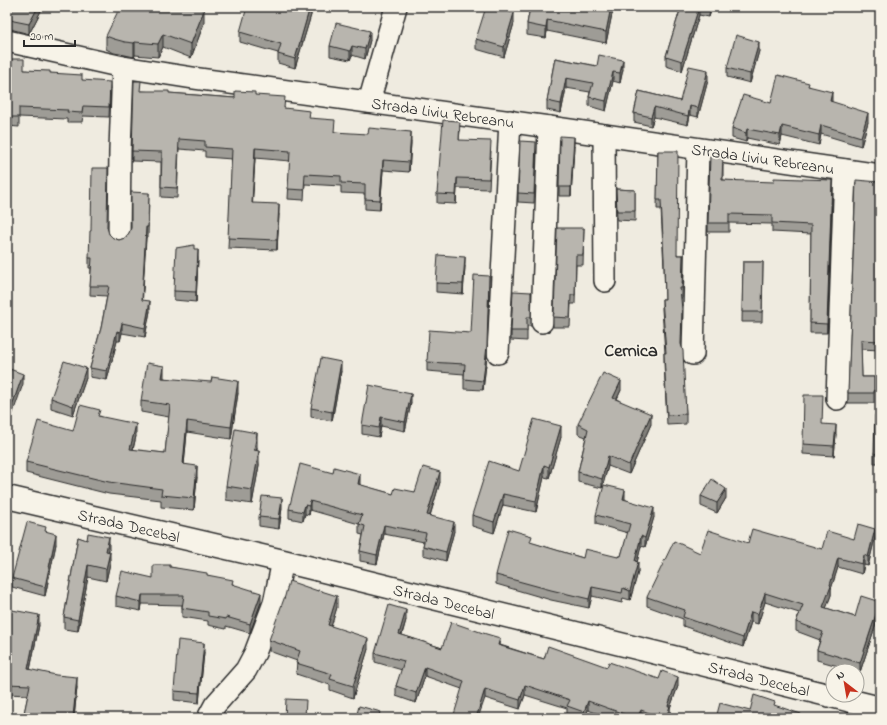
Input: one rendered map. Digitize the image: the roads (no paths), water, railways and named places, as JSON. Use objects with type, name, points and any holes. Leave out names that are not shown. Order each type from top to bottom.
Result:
[{"type":"main road","name":"Strada Decebal","points":[[8,500],[283,561],[880,708]]},
{"type":"street","points":[[369,102],[396,7]]},
{"type":"street","name":"Strada Liviu Rebreanu","points":[[7,41],[123,67],[510,121],[880,175]]},
{"type":"street","points":[[119,237],[123,67]]},
{"type":"street","points":[[498,353],[510,121]]},
{"type":"street","points":[[542,322],[549,127]]},
{"type":"street","points":[[604,135],[605,282]]},
{"type":"street","points":[[693,354],[698,149]]},
{"type":"street","points":[[836,399],[845,170]]},
{"type":"street","points":[[208,718],[215,705],[246,670],[255,652],[274,603],[283,561]]},
{"type":"district","name":"Cernica","points":[[631,350]]}]
